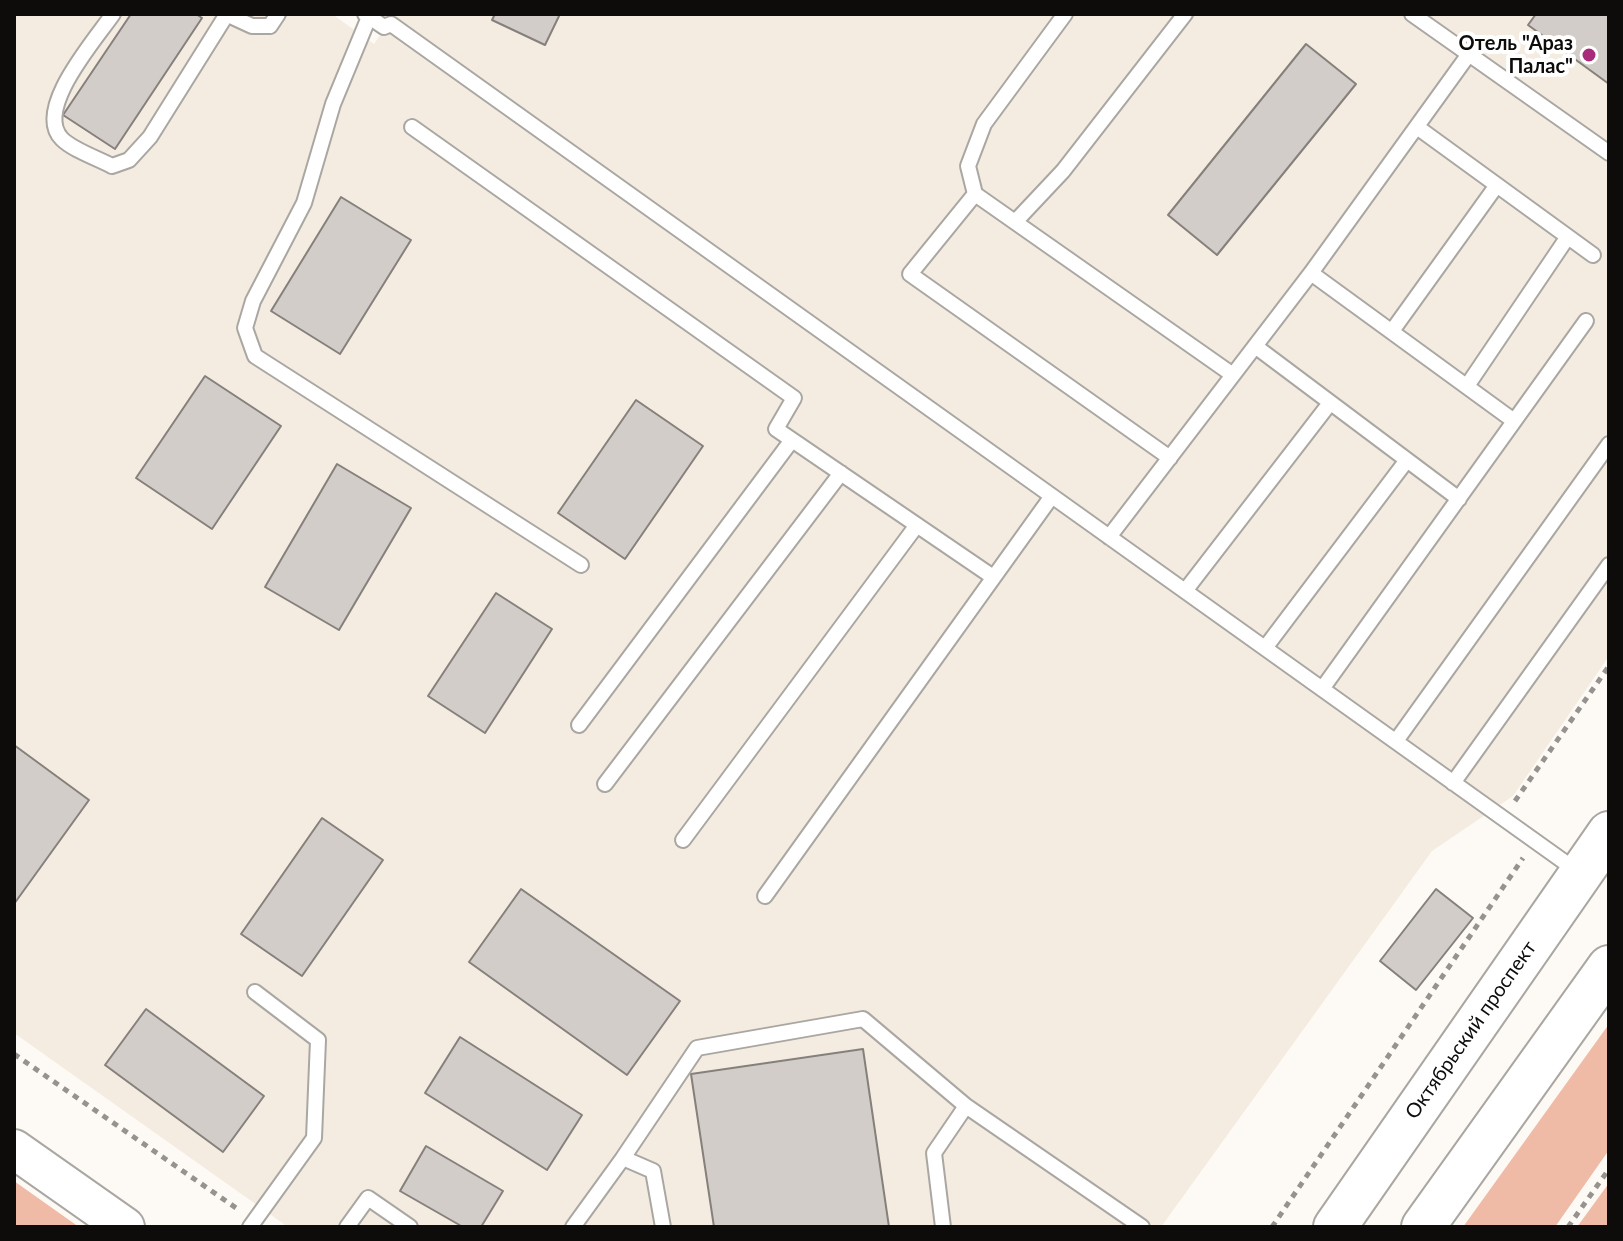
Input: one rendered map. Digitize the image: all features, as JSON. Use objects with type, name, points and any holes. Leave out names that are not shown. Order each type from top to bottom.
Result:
[{"type":"main road","name":"Октябрьский проспект","points":[[1335,1227],[1609,833]]},
{"type":"main road","points":[[1423,1227],[1609,967]]},
{"type":"main road","points":[[14,1149],[125,1227]]},
{"type":"lane","points":[[113,14],[54,101],[54,120],[61,138],[112,166],[129,160],[150,137],[226,14],[252,26],[270,26],[278,14]]},
{"type":"lane","points":[[1065,14],[984,124],[968,166],[975,194],[1233,375]]},
{"type":"lane","points":[[1015,222],[1063,171],[1185,14]]},
{"type":"lane","points":[[1412,14],[1609,153]]},
{"type":"lane","points":[[581,565],[255,356],[245,328],[253,301],[304,203],[333,104],[367,15],[384,27],[391,24],[1580,873]]},
{"type":"lane","points":[[1109,537],[1311,273],[1469,54]]},
{"type":"lane","points":[[412,127],[794,398],[776,429],[993,577]]},
{"type":"lane","points":[[1417,127],[1593,255]]},
{"type":"lane","points":[[1392,331],[1497,185]]},
{"type":"lane","points":[[975,194],[910,274],[1170,458]]},
{"type":"lane","points":[[1467,386],[1567,238]]},
{"type":"lane","points":[[1311,273],[1514,421]]},
{"type":"lane","points":[[1322,689],[1586,321]]},
{"type":"lane","points":[[1255,346],[1459,499]]},
{"type":"lane","points":[[1185,591],[1330,403]]},
{"type":"lane","points":[[579,725],[792,440]]},
{"type":"lane","points":[[1396,741],[1609,444]]},
{"type":"lane","points":[[1265,648],[1407,460]]},
{"type":"lane","points":[[605,784],[841,473]]},
{"type":"lane","points":[[765,896],[1052,496]]},
{"type":"lane","points":[[683,840],[917,525]]},
{"type":"lane","points":[[1453,783],[1609,565]]},
{"type":"lane","points":[[253,1224],[314,1138],[318,1040],[255,992]]},
{"type":"lane","points":[[573,1227],[697,1048],[863,1019],[966,1106],[1142,1227]]},
{"type":"lane","points":[[943,1227],[934,1153],[966,1106]]},
{"type":"lane","points":[[623,1158],[653,1171],[663,1227]]},
{"type":"lane","points":[[347,1227],[368,1198],[410,1227]]},
{"type":"path","points":[[1503,818],[1609,666]]},
{"type":"path","points":[[1272,1227],[1535,841]]},
{"type":"path","points":[[14,1054],[253,1224]]},
{"type":"path","points":[[1568,1227],[1609,1169]]},
{"type":"shaded area","points":[[14,14],[332,14],[374,44],[394,14],[1609,14],[1609,656],[1513,796],[1432,851],[1161,1227],[288,1227],[14,1033]]},
{"type":"shaded area","points":[[1609,1024],[1609,1150],[1555,1227],[1463,1227]]},
{"type":"shaded area","points":[[14,1181],[79,1227],[14,1227]]},
{"type":"shaded area","points":[[1609,1183],[1609,1227],[1577,1227]]},
{"type":"building","points":[[131,14],[196,14],[202,18],[115,149],[63,115]]},
{"type":"building","points":[[495,14],[560,14],[545,45],[492,20]]},
{"type":"building","name":"Отель \"Араз Палас\"","points":[[1536,14],[1609,14],[1609,84],[1528,25]]},
{"type":"building","points":[[1306,44],[1356,84],[1217,255],[1168,215]]},
{"type":"building","points":[[341,197],[411,240],[340,354],[271,311]]},
{"type":"building","points":[[205,376],[281,426],[212,529],[136,478]]},
{"type":"building","points":[[636,400],[703,446],[625,559],[558,513]]},
{"type":"building","points":[[337,464],[411,508],[339,630],[265,587]]},
{"type":"building","points":[[496,593],[552,629],[485,733],[428,696]]},
{"type":"building","points":[[14,745],[89,800],[14,904]]},
{"type":"building","points":[[322,818],[383,860],[302,976],[241,934]]},
{"type":"building","points":[[521,889],[680,1001],[627,1075],[469,962]]},
{"type":"building","points":[[1436,889],[1473,918],[1416,990],[1380,961]]},
{"type":"building","points":[[146,1009],[264,1096],[223,1152],[105,1065]]},
{"type":"building","points":[[460,1037],[582,1115],[547,1170],[425,1093]]},
{"type":"building","points":[[863,1049],[889,1227],[714,1227],[691,1074]]},
{"type":"building","points":[[426,1146],[503,1191],[481,1227],[463,1227],[400,1191]]},
{"type":"place","name":"Отель \"Араз Палас\"","points":[[1589,55]]}]
